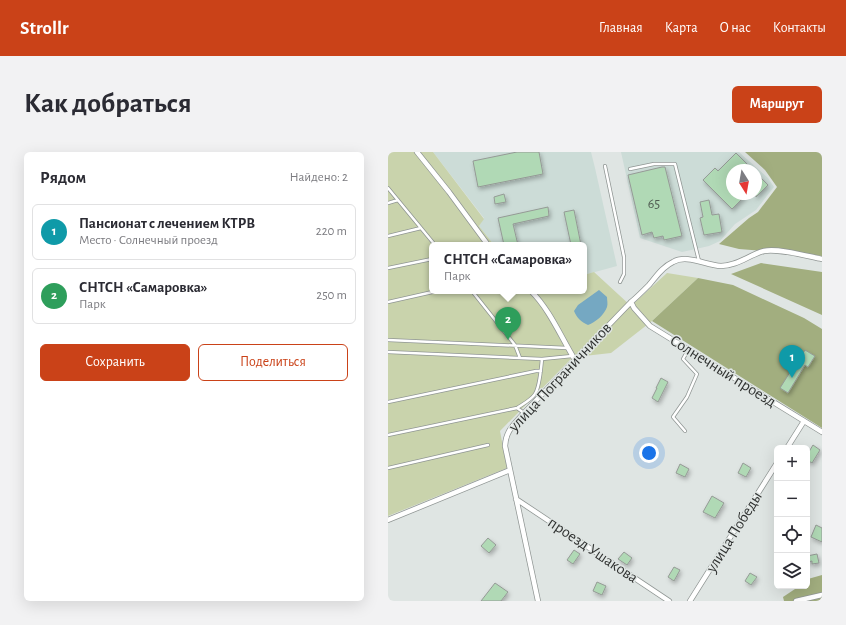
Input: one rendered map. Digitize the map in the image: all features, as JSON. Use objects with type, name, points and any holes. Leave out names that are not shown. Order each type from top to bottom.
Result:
[{"type":"street","points":[[417,152],[486,242]]},
{"type":"street","points":[[699,262],[712,265],[730,265],[766,251],[775,251],[822,259]]},
{"type":"street","name":"улица Пограничников","points":[[538,601],[505,446],[508,431],[574,358],[649,285],[665,266],[680,259],[699,262]]},
{"type":"street","points":[[534,294],[546,309],[574,358]]},
{"type":"street","name":"Солнечный проезд","points":[[631,302],[634,308],[650,326],[822,432]]},
{"type":"street","points":[[788,445],[804,421]]},
{"type":"street","name":"улица Победы","points":[[690,601],[774,468]]},
{"type":"street","points":[[388,520],[510,470]]},
{"type":"street","name":"проезд Ушакова","points":[[516,499],[670,601]]},
{"type":"street","points":[[796,601],[822,595]]},
{"type":"lane","points":[[630,169],[654,164],[676,164],[699,262]]},
{"type":"lane","points":[[605,166],[624,257],[624,274],[620,282]]},
{"type":"lane","points":[[388,188],[433,242]]},
{"type":"lane","points":[[388,203],[398,200]]},
{"type":"lane","points":[[388,236],[421,228]]},
{"type":"lane","points":[[388,268],[429,260]]},
{"type":"lane","points":[[388,302],[429,293]]},
{"type":"lane","points":[[474,294],[515,345],[520,358]]},
{"type":"lane","points":[[388,340],[568,348]]},
{"type":"lane","points":[[685,431],[673,417],[687,397],[697,374],[683,359],[688,350]]},
{"type":"lane","points":[[388,352],[542,359],[574,358]]},
{"type":"lane","points":[[388,435],[518,408],[535,394],[541,371],[542,359]]},
{"type":"lane","points":[[388,402],[541,371]]},
{"type":"lane","points":[[518,408],[524,413]]},
{"type":"lane","points":[[388,468],[488,445]]},
{"type":"shaded area","points":[[433,152],[591,152],[617,266],[587,274],[587,242],[492,242],[479,226],[484,218]]},
{"type":"shaded area","points":[[621,152],[739,152],[752,164],[726,164],[726,200],[762,200],[762,173],[774,187],[756,210],[735,224],[720,241],[709,246],[682,252],[640,238]]},
{"type":"green space","points":[[388,152],[433,152],[484,219],[479,226],[492,242],[429,242],[429,294],[587,294],[587,274],[594,272],[631,306],[667,273],[698,278],[652,321],[611,353],[575,357],[570,360],[500,431],[507,468],[388,516]]},
{"type":"green space","points":[[745,152],[822,152],[822,256],[739,249],[719,244],[758,212],[777,187],[762,167],[762,164],[758,164]]},
{"type":"green space","points":[[761,263],[822,272],[822,315],[731,274]]},
{"type":"green space","points":[[698,278],[733,285],[804,318],[822,329],[822,428],[652,321]]},
{"type":"green space","points":[[822,575],[822,601],[784,601],[783,597],[795,589],[810,589],[810,578]]},
{"type":"water","points":[[599,290],[607,297],[607,307],[599,318],[588,325],[583,323],[576,316],[574,311],[578,305]]},
{"type":"building","points":[[517,152],[539,152],[543,174],[478,187],[473,161]]},
{"type":"building","points":[[736,153],[747,164],[726,164],[726,200],[741,200],[732,209],[703,180],[715,168],[718,171]]},
{"type":"building","points":[[665,167],[682,236],[664,240],[663,236],[654,238],[652,232],[642,235],[628,175]]},
{"type":"building","points":[[762,179],[768,185],[762,191]]},
{"type":"building","points":[[504,194],[506,202],[495,204],[494,197]]},
{"type":"building","points":[[709,200],[712,215],[719,214],[722,232],[704,235],[700,218],[703,217],[700,202]]},
{"type":"building","points":[[548,207],[549,216],[513,224],[517,242],[503,242],[498,218]]},
{"type":"building","points":[[574,210],[580,242],[570,242],[564,212]]},
{"type":"building","points":[[805,350],[815,356],[808,367],[805,365],[788,393],[780,388]]},
{"type":"building","points":[[661,378],[668,382],[658,402],[652,398]]},
{"type":"building","points":[[813,445],[820,450],[812,463],[810,462],[810,450]]},
{"type":"building","points":[[743,463],[751,468],[746,477],[738,473]]},
{"type":"building","points":[[680,464],[689,469],[685,477],[676,473]]},
{"type":"building","points":[[712,496],[724,503],[715,518],[703,512]]},
{"type":"building","points":[[816,525],[822,528],[822,542],[811,537]]},
{"type":"building","points":[[488,538],[496,545],[489,553],[481,546]]},
{"type":"building","points":[[574,550],[580,554],[573,564],[567,560]]},
{"type":"building","points":[[624,552],[632,558],[627,565],[618,559]]},
{"type":"building","points":[[817,554],[819,563],[812,564],[812,561],[810,562],[810,555]]},
{"type":"building","points":[[674,567],[680,570],[674,581],[668,577]]},
{"type":"building","points":[[750,573],[757,577],[751,585],[745,581]]},
{"type":"building","points":[[597,582],[606,586],[602,595],[593,591]]},
{"type":"building","points":[[495,583],[508,592],[501,601],[481,601]]},
{"type":"place","name":"СНТСН «Самаровка»","points":[[508,340]]},
{"type":"place","name":"Пансионат с лечением КТРВ","points":[[792,378]]}]
